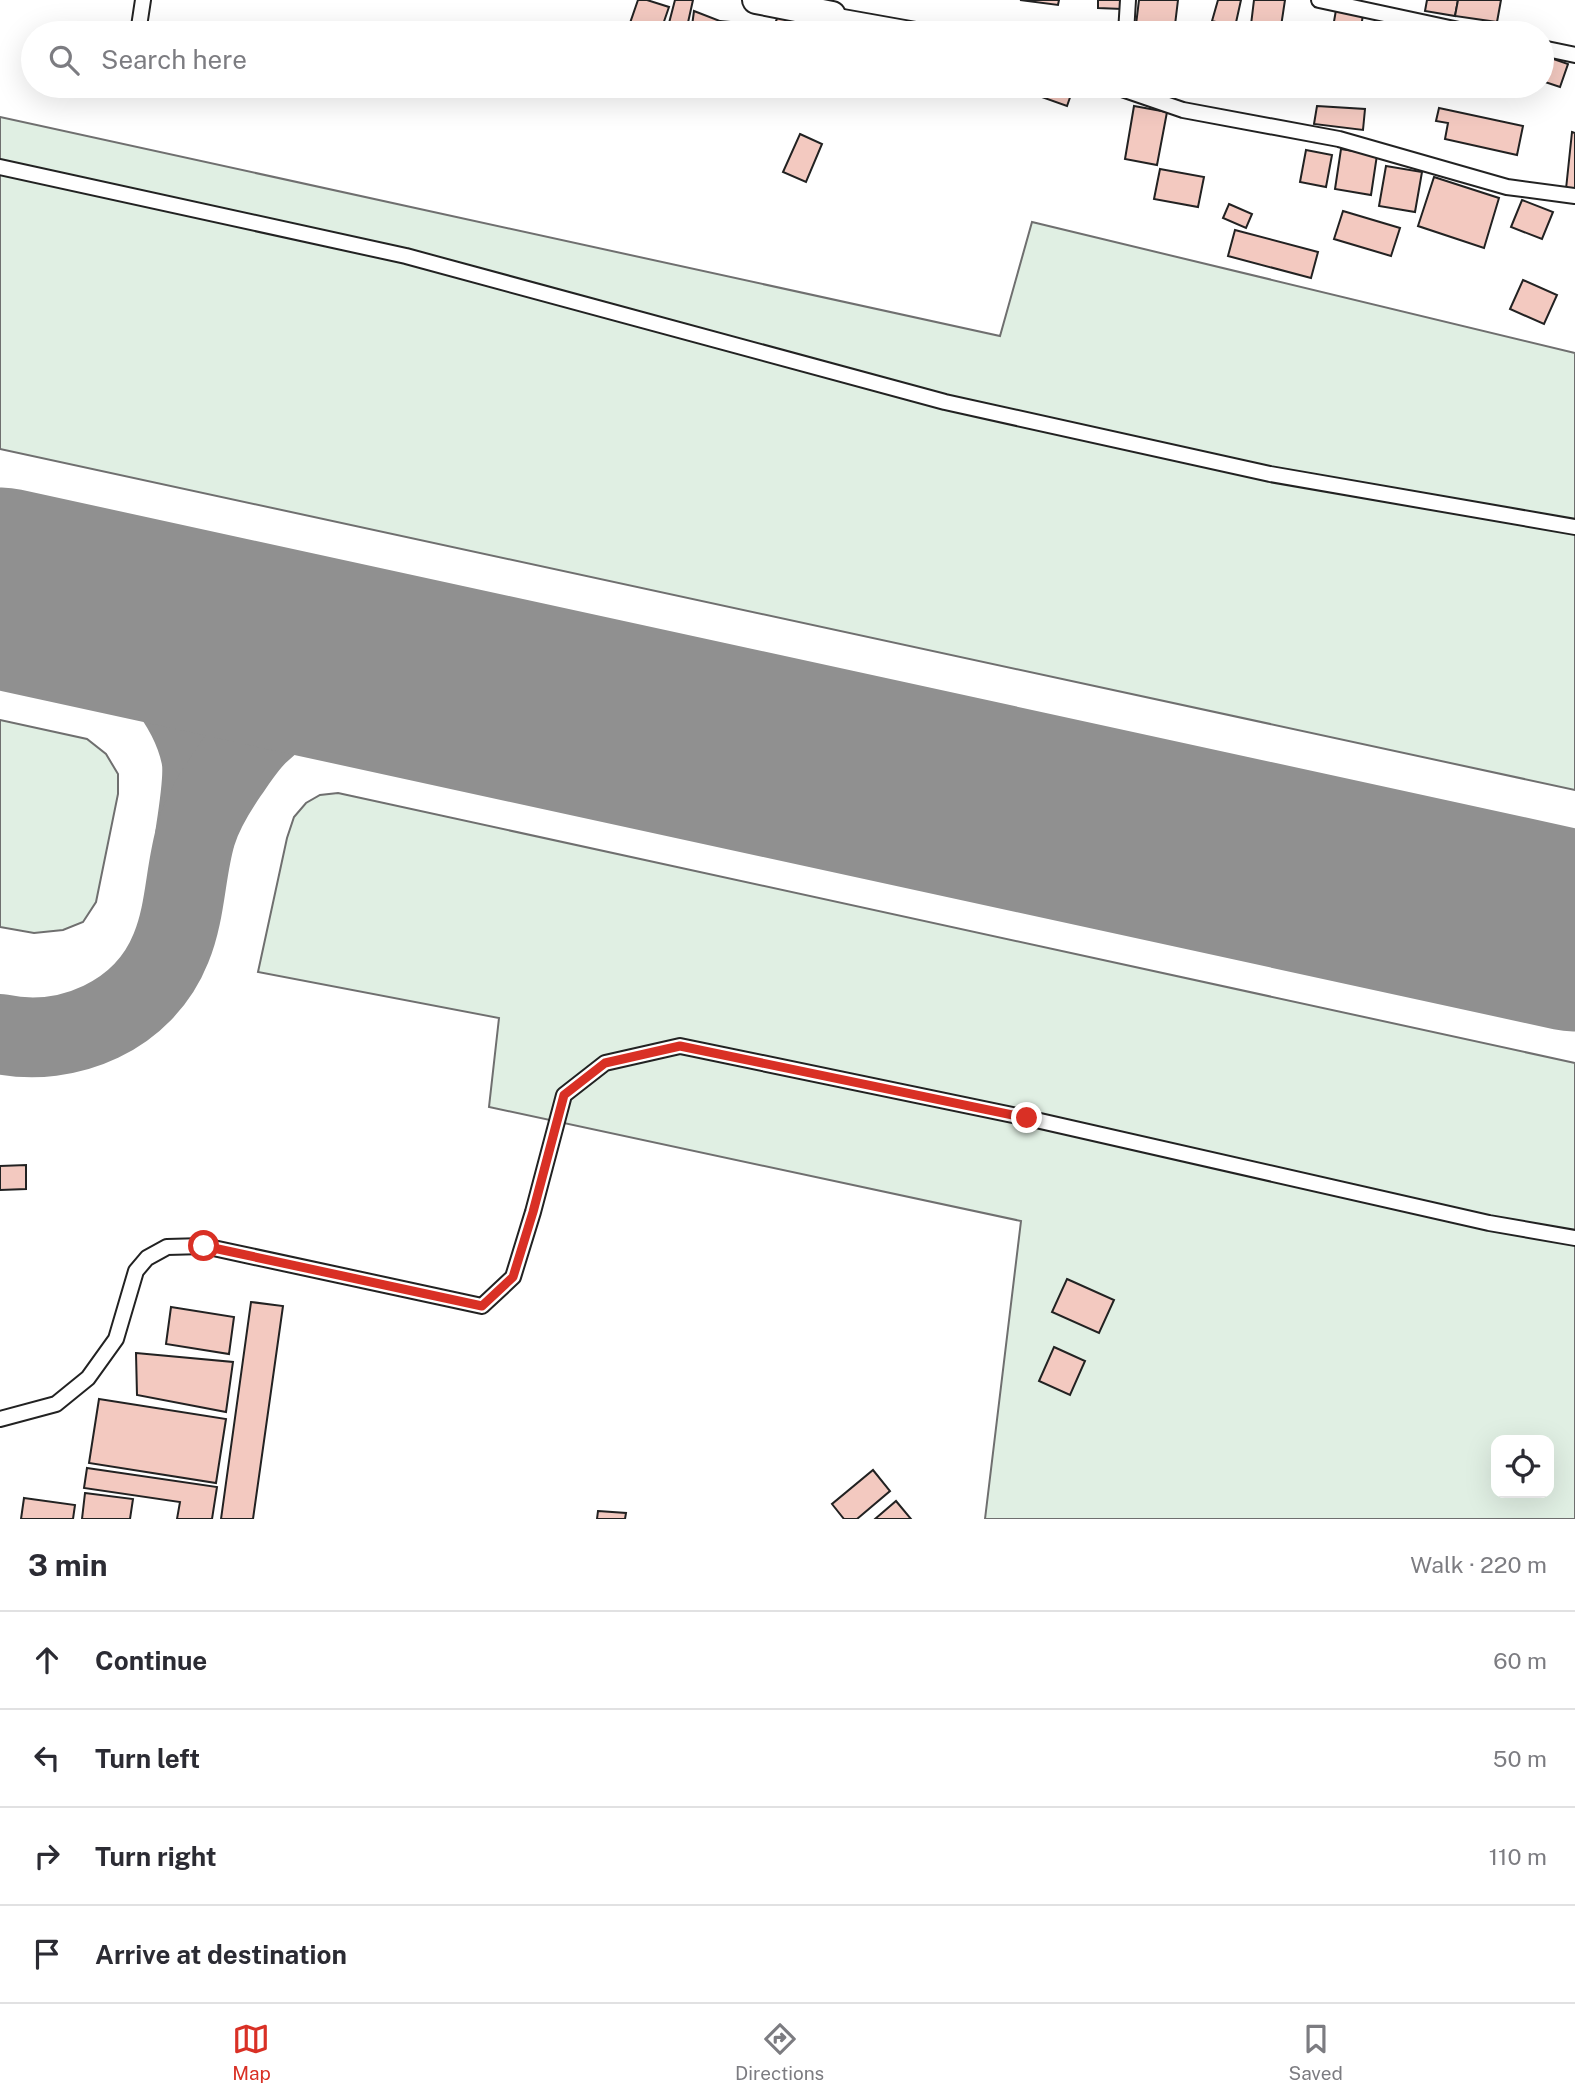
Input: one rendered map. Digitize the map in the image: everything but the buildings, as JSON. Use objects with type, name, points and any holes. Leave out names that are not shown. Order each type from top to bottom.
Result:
[{"type":"street","points":[[755,0],[832,15]]},
{"type":"lane","points":[[140,21],[143,0]]},
{"type":"lane","points":[[1127,21],[1128,0]]},
{"type":"lane","points":[[1319,0],[1417,21]]},
{"type":"lane","points":[[832,15],[866,21]]},
{"type":"lane","points":[[1554,51],[1575,55]]},
{"type":"lane","points":[[1150,98],[1183,110],[1339,139],[1507,187],[1575,196]]},
{"type":"lane","points":[[0,167],[407,256],[945,402],[1270,474],[1575,527]]},
{"type":"lane","points":[[0,1419],[56,1404],[88,1378],[116,1339],[136,1271],[148,1258],[167,1247],[204,1246],[482,1306],[513,1277],[564,1095],[605,1063],[680,1046],[1027,1118],[1489,1223],[1575,1238]]},
{"type":"green space","points":[[0,117],[1000,336],[1032,222],[1575,353],[1575,790],[0,449]]},
{"type":"green space","points":[[0,720],[87,739],[106,754],[118,774],[118,794],[96,902],[83,922],[63,930],[34,933],[0,927]]},
{"type":"green space","points":[[338,793],[1575,1063],[1575,1519],[985,1519],[1021,1221],[489,1107],[499,1018],[258,972],[287,838],[294,817],[306,803],[320,795]]},
{"type":"taxiway","points":[[52,599],[95,619],[117,633],[148,663],[176,698],[196,737],[201,756],[202,784],[195,836]]},
{"type":"taxiway","points":[[0,1034],[52,1036],[77,1031],[101,1022],[123,1009],[142,992],[159,972],[176,934],[192,848],[206,810],[245,748],[272,722],[304,702],[360,685],[406,681],[462,688]]},
{"type":"runway","points":[[0,588],[1575,931]]},
{"type":"route","points":[[204,1246],[482,1306],[513,1277],[564,1095],[605,1063],[680,1046],[1027,1118]]}]
